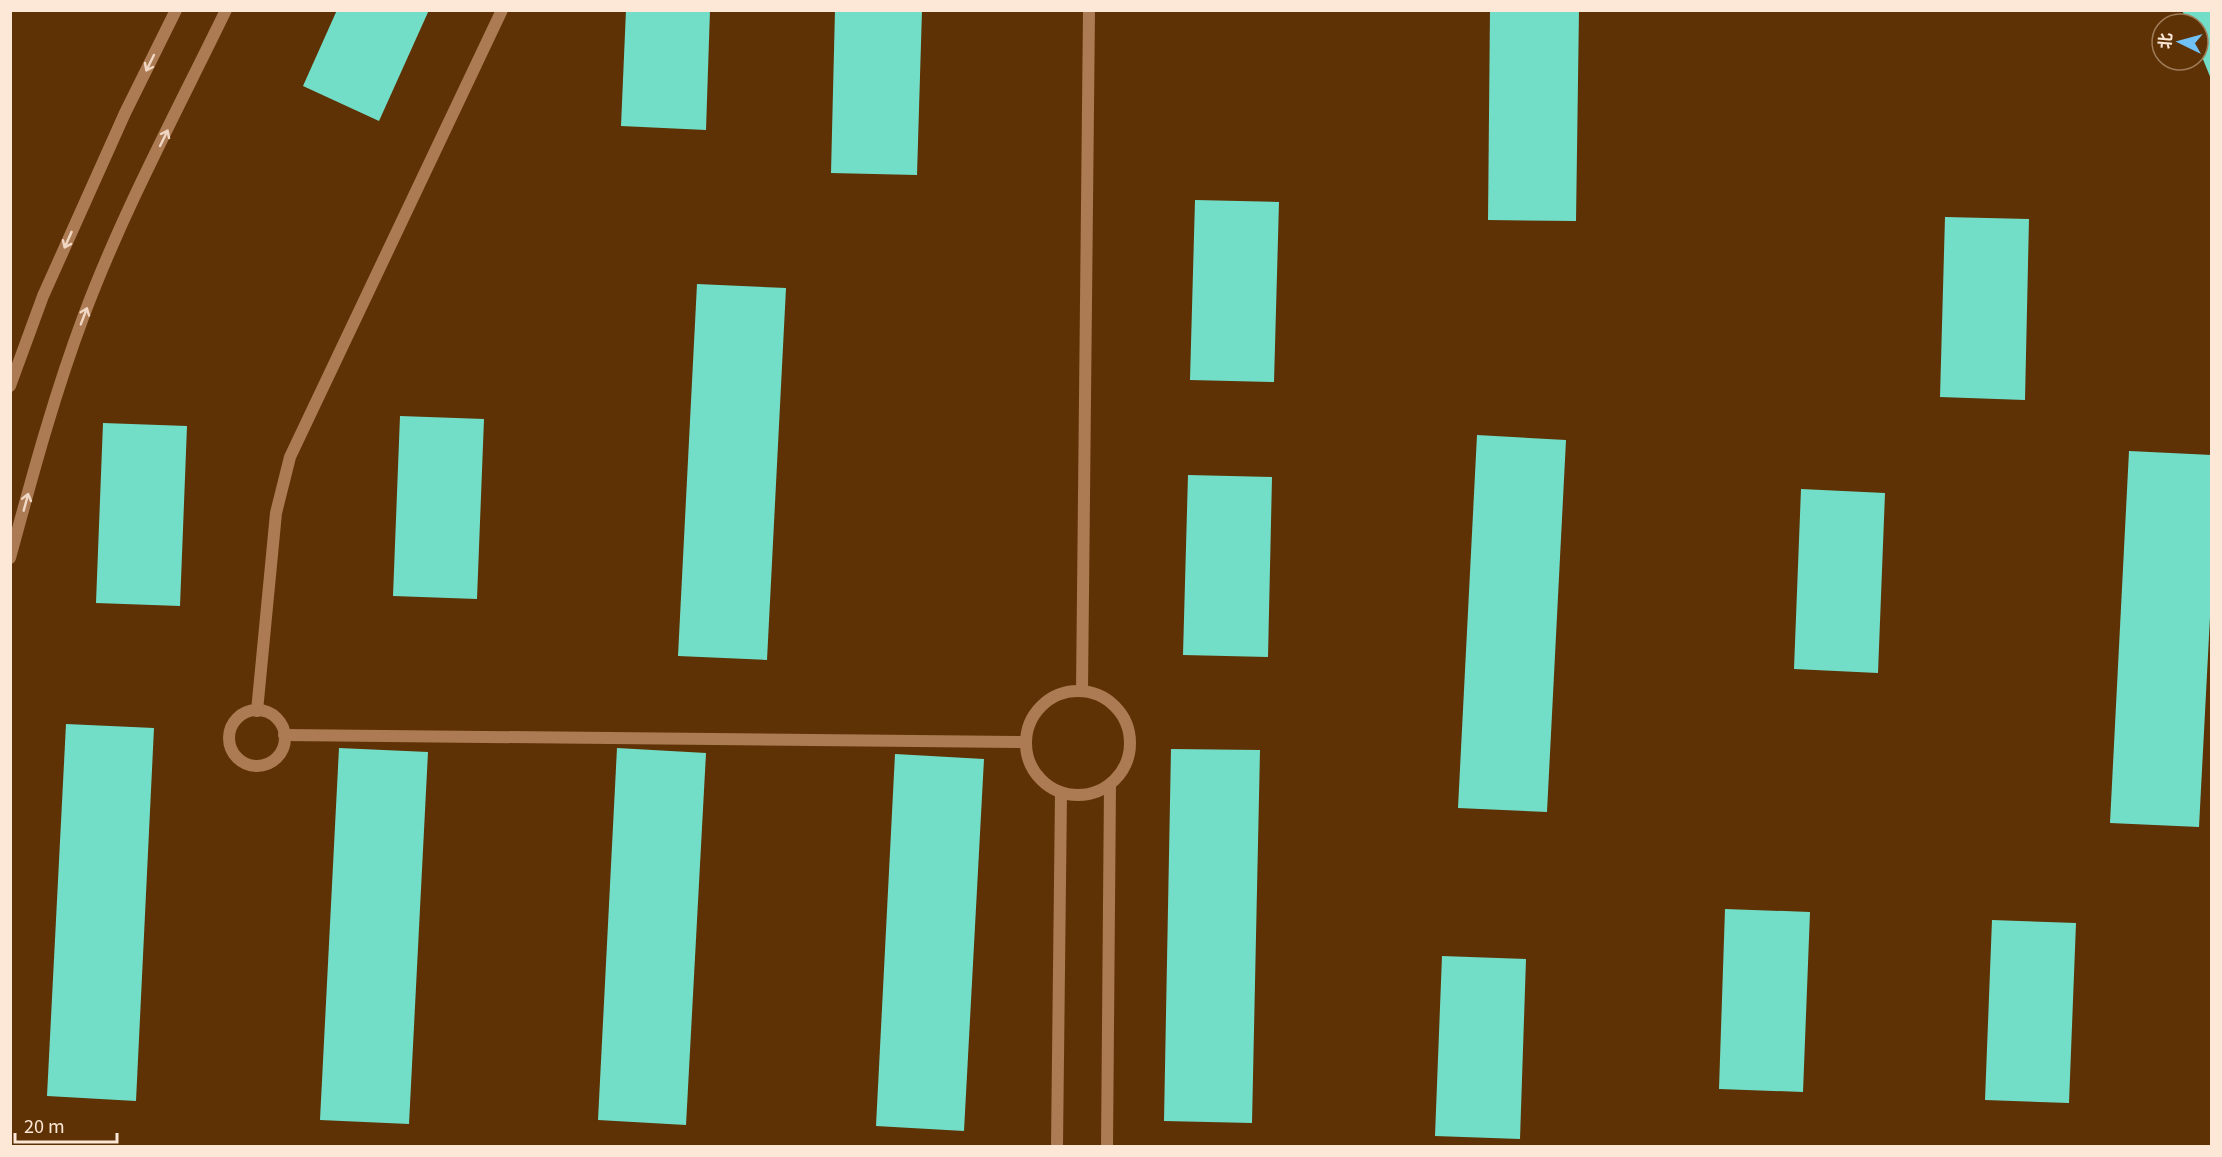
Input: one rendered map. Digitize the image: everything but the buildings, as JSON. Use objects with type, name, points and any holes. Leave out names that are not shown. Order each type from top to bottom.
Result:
[{"type":"street","points":[[10,386],[43,296],[125,113],[176,10]]},
{"type":"street","points":[[10,558],[56,397],[84,315],[120,229],[225,10]]},
{"type":"street","points":[[257,711],[276,513],[290,457],[502,10]]},
{"type":"street","points":[[1082,691],[1089,10]]},
{"type":"street","points":[[1074,690],[1092,692],[1108,699],[1121,712],[1128,729],[1130,747],[1126,764],[1116,780],[1086,796],[1061,793],[1040,780],[1030,766],[1025,742],[1032,717],[1042,704],[1057,694],[1074,690]]},
{"type":"street","points":[[257,711],[270,713],[277,719],[284,735],[281,752],[267,764],[248,765],[240,760],[230,744],[232,726],[237,719],[244,714],[257,711]]},
{"type":"street","points":[[284,735],[1025,742]]},
{"type":"street","points":[[1107,1146],[1110,784]]},
{"type":"street","points":[[1057,1146],[1061,793]]}]
